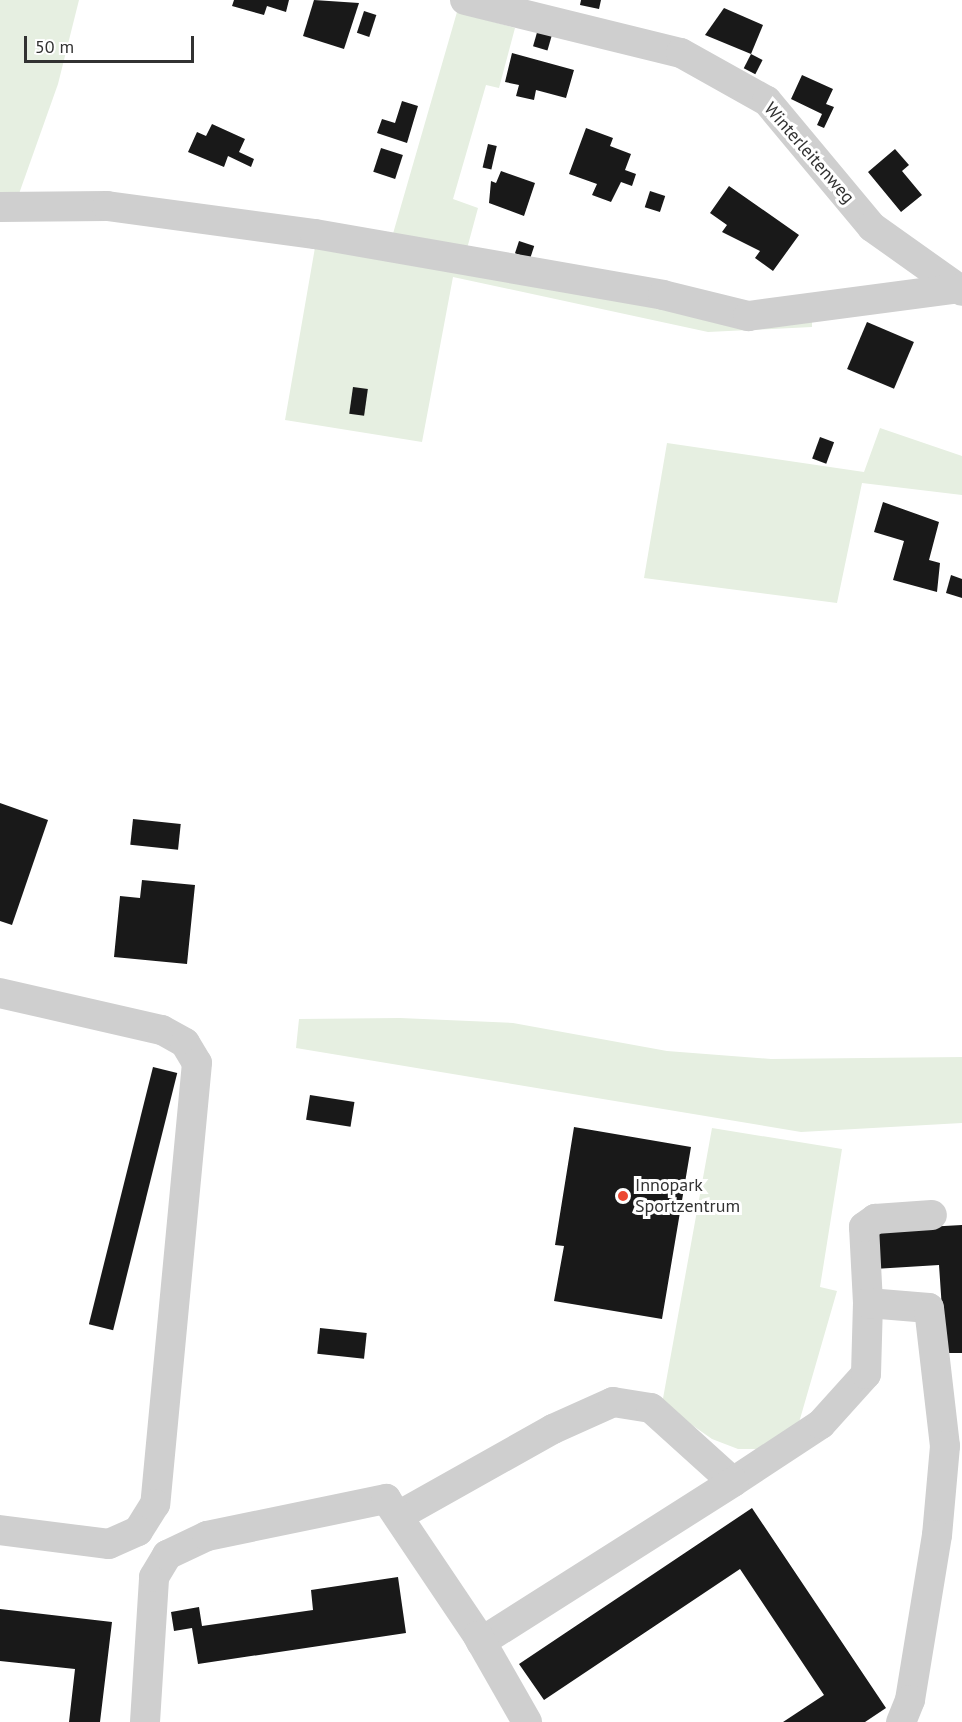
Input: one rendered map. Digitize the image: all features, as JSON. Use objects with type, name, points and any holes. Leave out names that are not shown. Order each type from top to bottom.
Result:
[{"type":"street","name":"Winterleitenweg","points":[[465,0],[681,53],[767,101],[872,227],[958,290]]},
{"type":"street","points":[[0,207],[106,206],[315,234],[663,295],[748,316],[958,290]]},
{"type":"street","points":[[0,993],[162,1030],[185,1043],[197,1063],[155,1504],[138,1531],[109,1544],[0,1530]]},
{"type":"street","points":[[481,1642],[821,1424],[866,1374],[868,1303],[864,1227],[876,1220],[932,1215]]},
{"type":"street","points":[[868,1303],[928,1308],[945,1446],[937,1535],[910,1700],[901,1722]]},
{"type":"street","points":[[398,1516],[553,1428],[613,1402],[651,1408],[733,1482]]},
{"type":"street","points":[[145,1722],[154,1576],[166,1555],[207,1536],[386,1499],[481,1642],[527,1722]]},
{"type":"shaded area","points":[[0,0],[79,0],[58,84],[15,205],[0,206]]},
{"type":"shaded area","points":[[457,12],[515,28],[499,88],[486,85],[453,199],[478,208],[465,256],[390,244]]},
{"type":"shaded area","points":[[317,236],[812,316],[812,327],[708,332],[453,277],[422,442],[285,420]]},
{"type":"shaded area","points":[[880,428],[962,456],[962,495],[862,483],[837,603],[644,578],[667,443],[864,472]]},
{"type":"shaded area","points":[[400,1018],[513,1023],[667,1051],[771,1059],[962,1057],[962,1123],[801,1132],[296,1048],[299,1019]]},
{"type":"shaded area","points":[[712,1128],[842,1149],[820,1287],[837,1291],[798,1426],[763,1449],[738,1449],[712,1439],[662,1404]]},
{"type":"building","points":[[234,0],[289,0],[286,12],[267,6],[264,15],[232,6]]},
{"type":"building","points":[[314,0],[359,3],[344,49],[303,36]]},
{"type":"building","points":[[581,0],[601,0],[599,9],[580,5]]},
{"type":"building","points":[[724,8],[763,25],[751,54],[705,35]]},
{"type":"building","points":[[364,11],[376,15],[369,37],[357,33]]},
{"type":"building","points":[[538,29],[552,33],[547,50],[533,46]]},
{"type":"building","points":[[512,53],[574,70],[566,98],[536,90],[534,100],[516,96],[519,85],[505,82]]},
{"type":"building","points":[[751,54],[763,60],[755,74],[744,68]]},
{"type":"building","points":[[802,75],[833,89],[826,104],[834,107],[824,128],[817,125],[822,114],[791,99]]},
{"type":"building","points":[[402,101],[418,106],[407,143],[377,133],[382,119],[395,123]]},
{"type":"building","points":[[212,124],[245,139],[239,152],[254,159],[251,167],[228,156],[224,167],[188,152],[197,132],[206,136]]},
{"type":"building","points":[[586,128],[613,138],[610,146],[631,154],[625,170],[636,174],[632,186],[621,182],[611,202],[592,195],[597,184],[569,174]]},
{"type":"building","points":[[488,144],[497,146],[491,169],[483,167]]},
{"type":"building","points":[[381,148],[403,155],[395,179],[373,172]]},
{"type":"building","points":[[895,149],[909,165],[902,171],[922,195],[901,212],[868,172]]},
{"type":"building","points":[[501,171],[535,183],[524,216],[489,203],[491,181],[496,183]]},
{"type":"building","points":[[729,186],[799,235],[773,271],[755,258],[760,251],[722,232],[727,225],[710,213]]},
{"type":"building","points":[[650,191],[665,196],[660,212],[645,207]]},
{"type":"building","points":[[519,241],[534,246],[530,258],[515,253]]},
{"type":"building","points":[[867,322],[914,342],[894,389],[847,369]]},
{"type":"building","points":[[353,387],[368,389],[364,416],[349,414]]},
{"type":"building","points":[[820,437],[834,442],[826,464],[812,459]]},
{"type":"building","points":[[883,502],[939,522],[929,560],[940,563],[937,592],[893,580],[904,541],[874,532]]},
{"type":"building","points":[[951,575],[962,579],[962,598],[946,593]]},
{"type":"building","points":[[0,803],[48,820],[12,925],[0,921]]},
{"type":"building","points":[[133,819],[181,824],[178,850],[130,845]]},
{"type":"building","points":[[142,880],[195,885],[187,964],[114,957],[120,896],[140,898]]},
{"type":"building","points":[[153,1067],[177,1073],[113,1330],[89,1324]]},
{"type":"building","points":[[310,1095],[354,1102],[351,1127],[306,1120]]},
{"type":"building","name":"Innopark Sportzentrum","points":[[574,1127],[691,1147],[662,1319],[554,1301],[564,1246],[555,1245]]},
{"type":"building","points":[[962,1225],[962,1353],[945,1353],[939,1265],[874,1269],[873,1230]]},
{"type":"building","points":[[320,1328],[367,1333],[364,1359],[317,1354]]},
{"type":"building","points":[[752,1508],[886,1708],[865,1722],[783,1722],[824,1695],[740,1569],[544,1700],[519,1664]]},
{"type":"building","points":[[398,1577],[406,1633],[198,1664],[192,1628],[174,1631],[171,1612],[199,1607],[202,1626],[313,1610],[311,1590]]},
{"type":"building","points":[[0,1609],[112,1622],[100,1722],[69,1722],[75,1669],[0,1661]]},
{"type":"place","name":"Innopark Sportzentrum","points":[[623,1196]]}]
